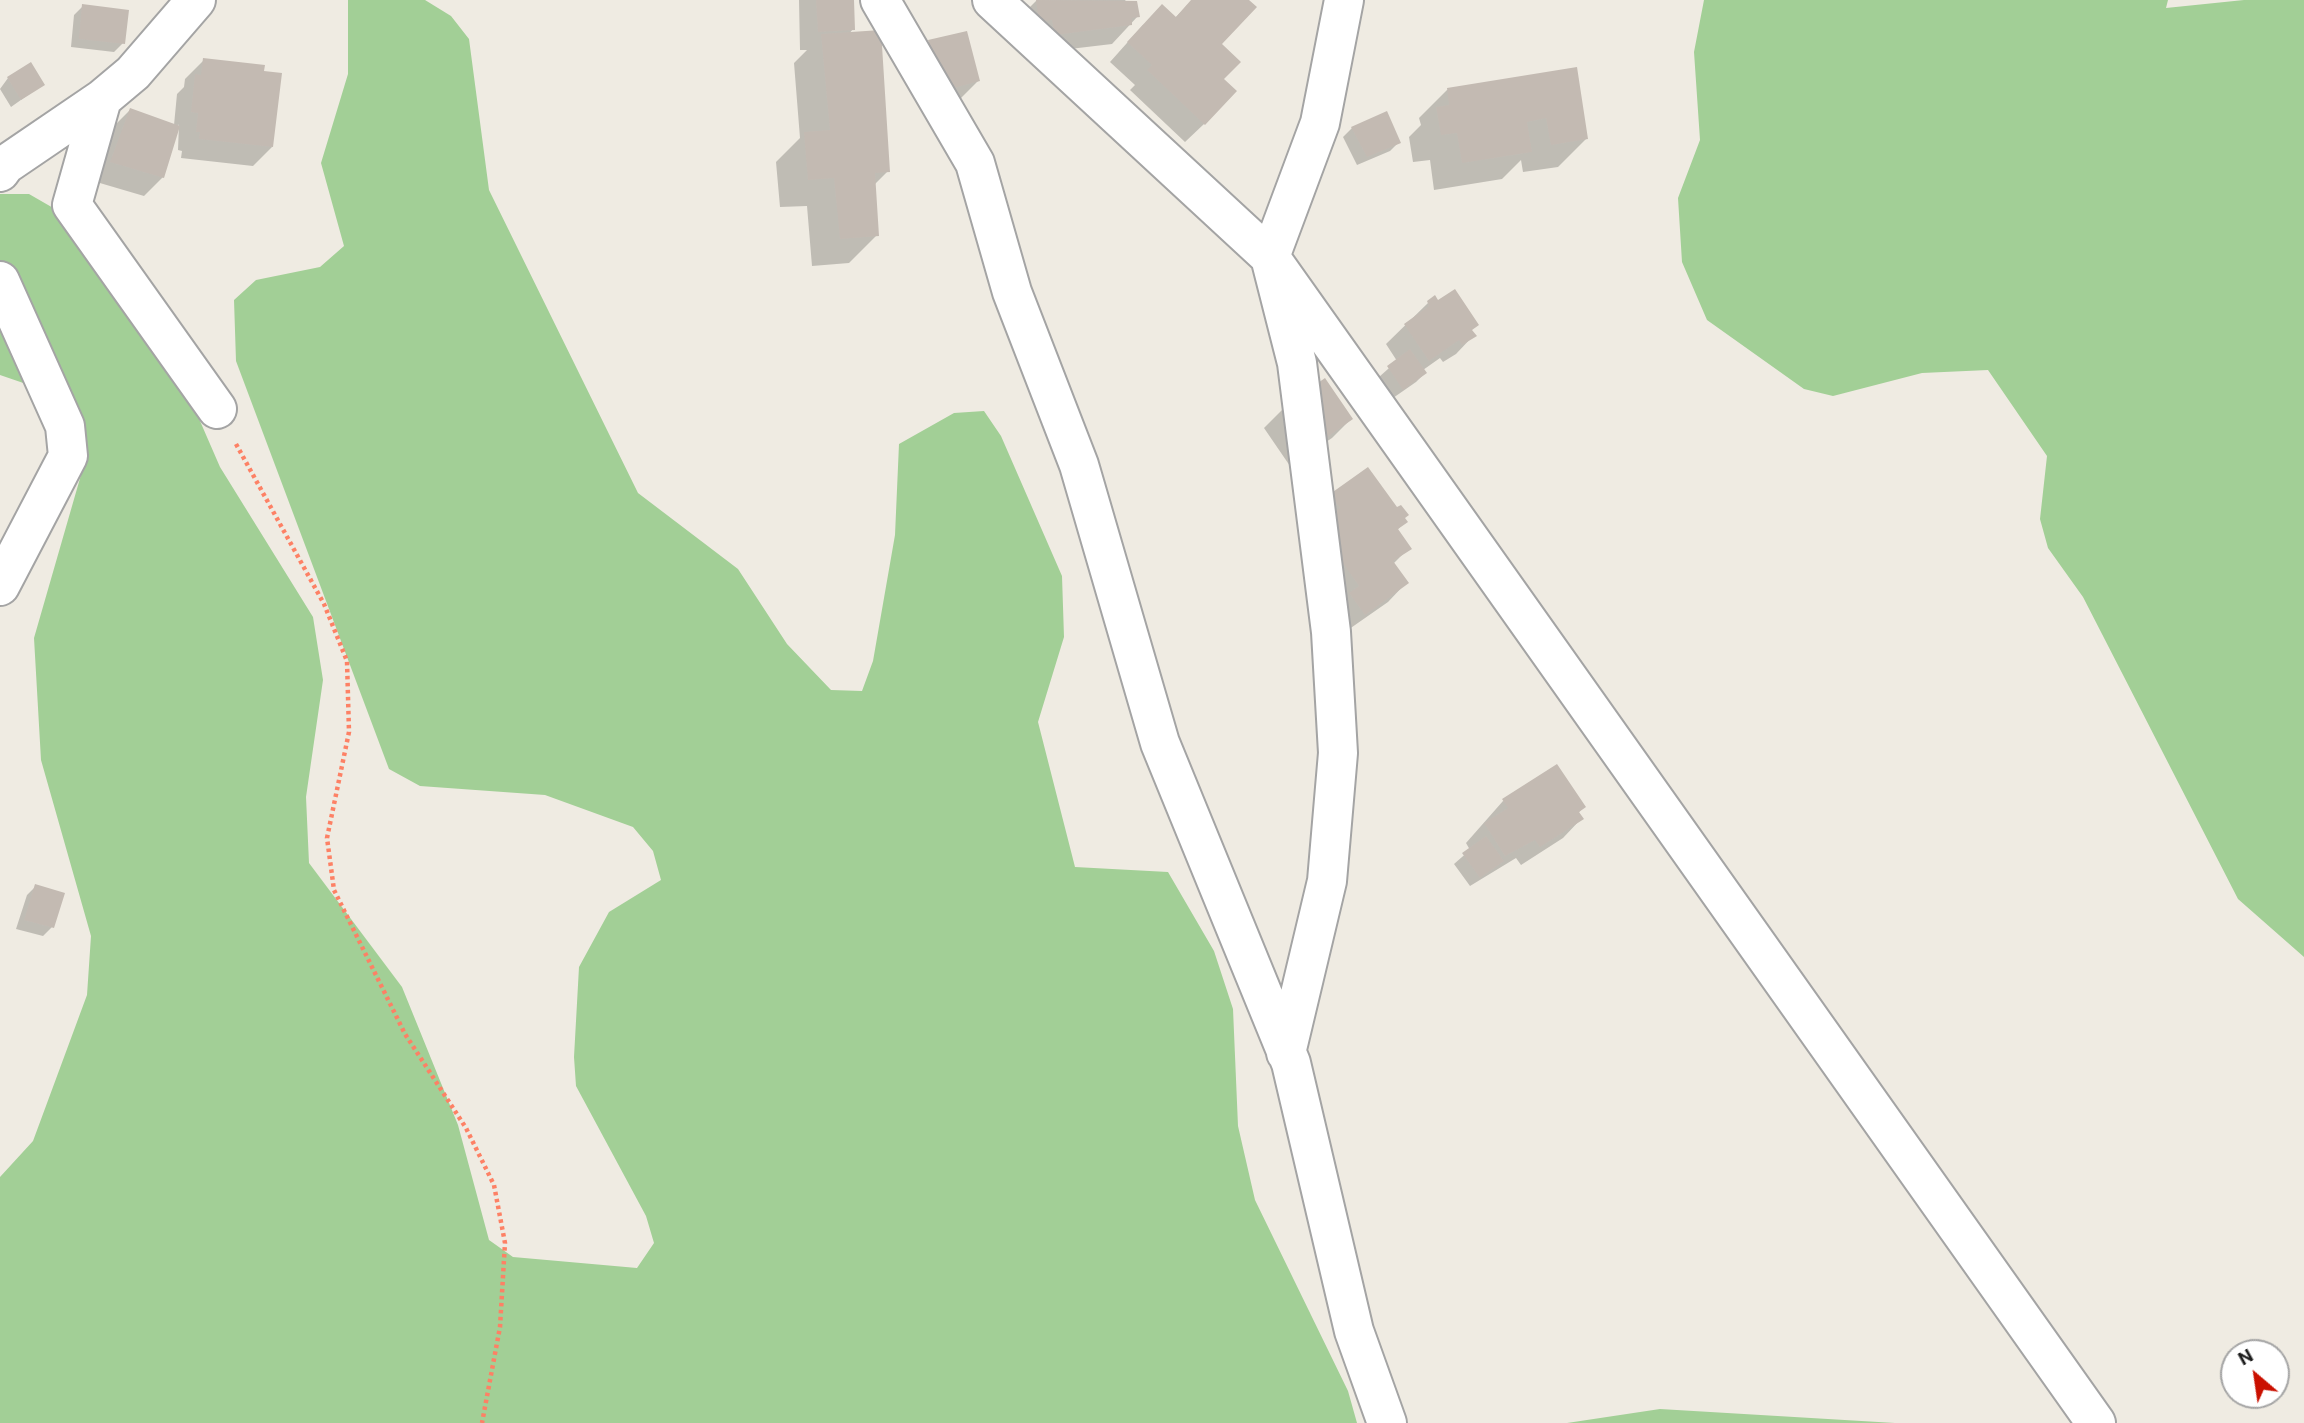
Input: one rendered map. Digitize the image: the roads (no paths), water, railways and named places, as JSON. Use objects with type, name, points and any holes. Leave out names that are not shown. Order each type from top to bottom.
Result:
[{"type":"street","points":[[0,172],[5,165],[102,99],[132,73],[196,0]]},
{"type":"street","points":[[880,0],[975,163],[1012,292],[1079,465],[1160,743],[1291,1063],[1354,1331],[1387,1423]]},
{"type":"street","points":[[992,0],[1270,257],[2096,1423]]},
{"type":"street","points":[[1286,1053],[1327,881],[1338,753],[1331,632],[1297,363],[1270,257],[1320,123],[1344,0]]},
{"type":"street","points":[[102,99],[72,205],[217,409]]},
{"type":"street","points":[[0,281],[65,426],[68,456],[0,586]]}]
